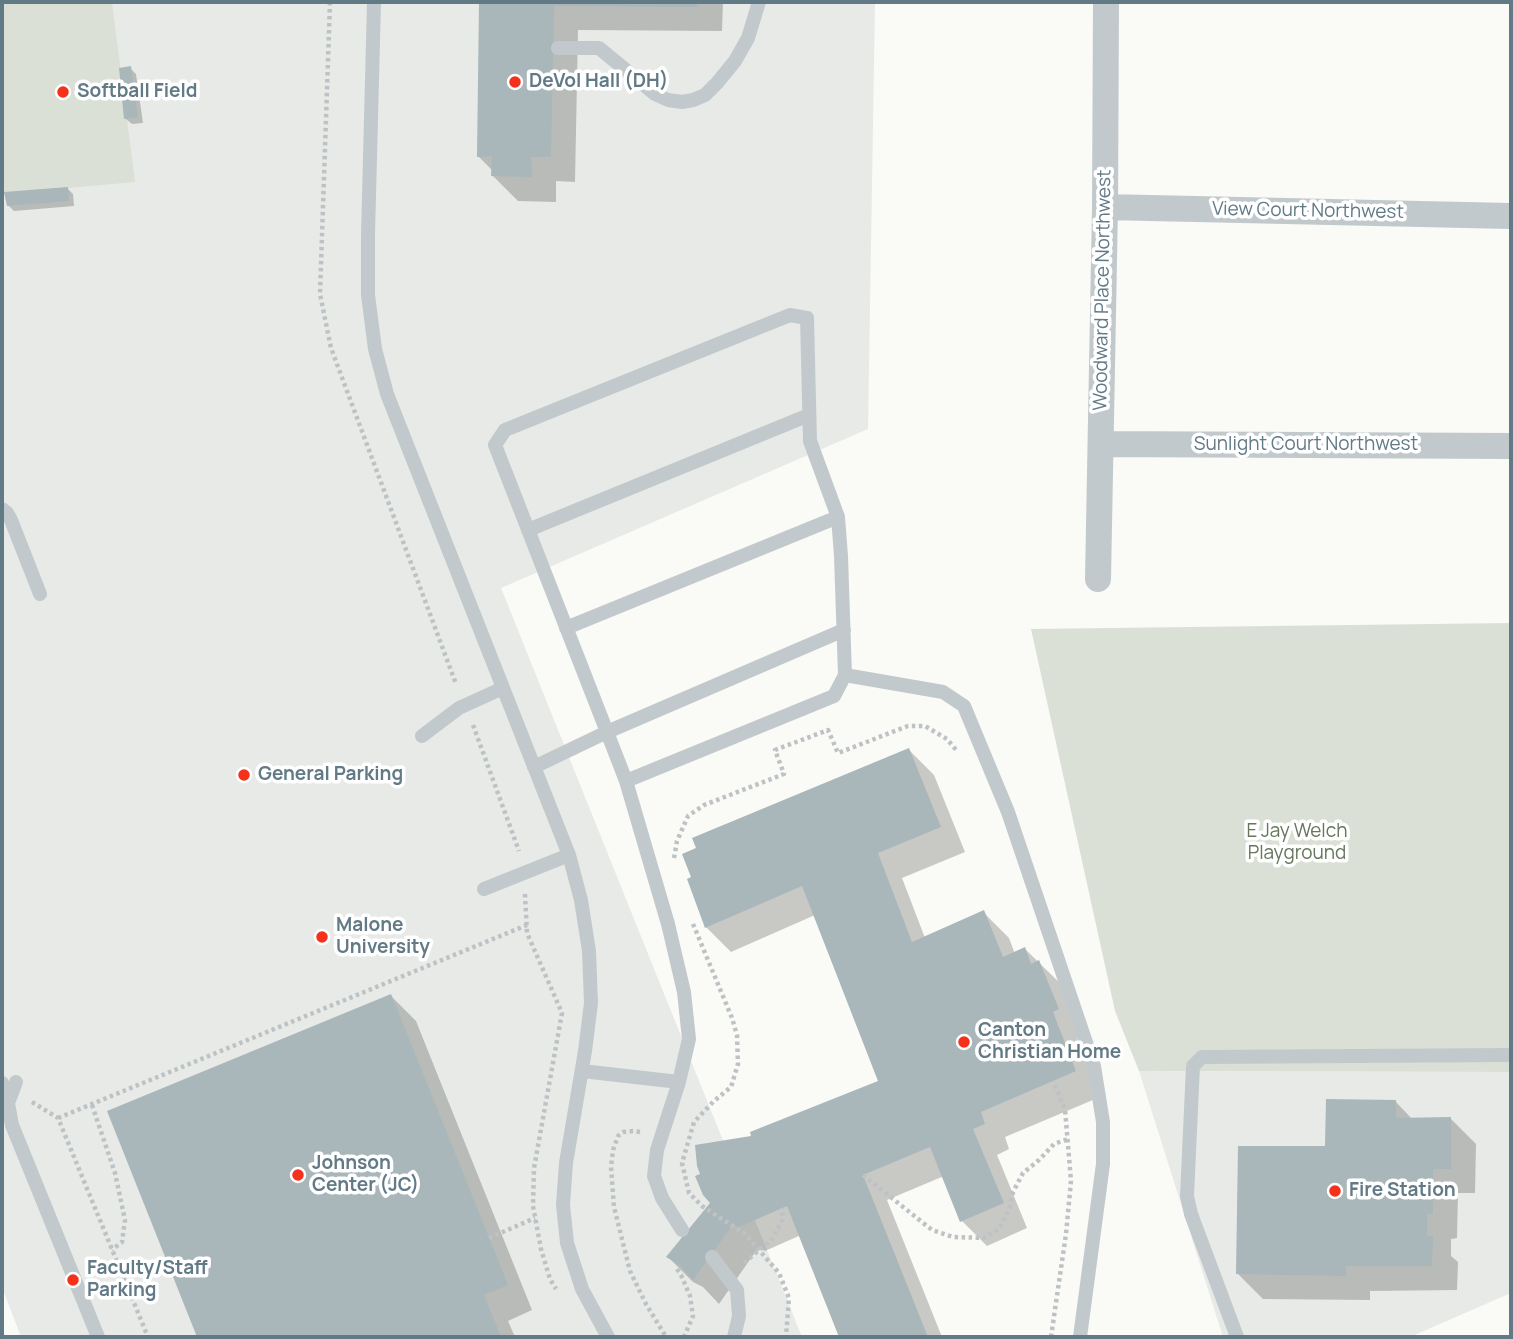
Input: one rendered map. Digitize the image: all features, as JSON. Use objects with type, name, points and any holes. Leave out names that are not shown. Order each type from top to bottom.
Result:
[{"type":"street","name":"Woodward Place Northwest","points":[[1098,579],[1106,2]]},
{"type":"street","name":"View Court Northwest","points":[[1105,207],[1511,216]]},
{"type":"street","name":"Sunlight Court Northwest","points":[[1101,444],[1511,446]]},
{"type":"lane","points":[[374,2],[368,295],[375,349],[387,394],[569,855],[582,900],[589,951],[590,1003],[582,1071],[566,1163],[563,1205],[567,1243],[582,1289],[608,1337]]},
{"type":"lane","points":[[558,48],[599,48],[655,94],[668,100],[693,100],[705,95],[735,61],[748,38],[759,2]]},
{"type":"lane","points":[[626,781],[834,696],[845,675],[838,517],[810,440],[807,318],[790,315],[505,430],[495,445],[626,781],[668,924],[684,992],[689,1040],[679,1082],[660,1138],[654,1176],[662,1198],[682,1230]]},
{"type":"lane","points":[[528,530],[809,415]]},
{"type":"lane","points":[[2,509],[11,520],[40,594]]},
{"type":"lane","points":[[566,628],[838,517]]},
{"type":"lane","points":[[534,767],[844,630]]},
{"type":"lane","points":[[845,675],[943,692],[964,706],[1008,812],[1094,1066],[1103,1122],[1103,1164],[1080,1337]]},
{"type":"lane","points":[[422,736],[465,706],[503,688]]},
{"type":"lane","points":[[484,889],[569,855]]},
{"type":"lane","points":[[1237,1337],[1191,1214],[1187,1196],[1193,1066],[1202,1057],[1511,1055]]},
{"type":"lane","points":[[582,1071],[679,1082]]},
{"type":"lane","points":[[10,1090],[12,1125],[98,1337]]},
{"type":"lane","points":[[712,1256],[737,1290],[739,1316],[734,1337]]},
{"type":"path","points":[[330,2],[320,294],[331,348],[518,846],[527,933],[562,1013],[534,1168],[533,1206],[550,1279],[561,1298]]},
{"type":"path","points":[[677,870],[674,858],[677,841],[688,816],[704,805],[784,774],[775,750],[828,730],[838,753],[908,726],[925,726],[947,739],[960,755]]},
{"type":"path","points":[[693,922],[732,1018],[737,1035],[738,1064],[731,1087],[694,1122],[681,1163],[689,1194],[702,1206],[745,1234],[779,1273],[789,1298],[786,1337]]},
{"type":"path","points":[[58,1118],[527,925]]},
{"type":"path","points":[[1051,1337],[1071,1181],[1065,1108],[1053,1081]]},
{"type":"path","points":[[10,1090],[58,1118],[148,1337]]},
{"type":"path","points":[[92,1105],[115,1173],[125,1220],[122,1242],[113,1250]]},
{"type":"path","points":[[660,1138],[634,1131],[623,1132],[618,1136],[613,1150],[611,1167],[614,1207],[630,1271],[666,1337]]},
{"type":"path","points":[[863,1175],[932,1230],[953,1237],[984,1238],[999,1229],[1023,1173],[1040,1160],[1054,1144],[1068,1139]]},
{"type":"path","points":[[727,1277],[773,1238],[783,1219],[782,1208]]},
{"type":"path","points":[[489,1238],[536,1218]]},
{"type":"path","points":[[677,1269],[690,1296],[693,1317],[684,1337]]},
{"type":"shaded area","name":"Malone University","points":[[2,2],[875,2],[868,429],[501,588],[802,1337],[21,1337],[2,1287]]},
{"type":"shaded area","points":[[1139,1071],[1511,1072],[1511,1293],[1410,1337],[1223,1337]]},
{"type":"green space","name":"Softball Field","points":[[2,2],[112,2],[135,182],[2,194]]},
{"type":"green space","name":"E Jay Welch Playground","points":[[1511,623],[1511,1072],[1139,1071],[1115,1011],[1031,629]]},
{"type":"building","name":"DeVol Hall (DH)","points":[[479,2],[698,2],[697,7],[554,6],[551,157],[531,157],[532,177],[491,176],[492,156],[477,157]]},
{"type":"building","points":[[131,66],[138,117],[124,119],[119,68]]},
{"type":"building","points":[[68,187],[69,201],[7,206],[4,192]]},
{"type":"building","name":"Canton Christian Home","points":[[909,748],[941,827],[878,853],[912,942],[984,910],[1003,957],[1025,947],[1031,964],[1039,960],[1059,1009],[1053,1012],[1076,1071],[981,1112],[985,1124],[973,1129],[1004,1203],[960,1222],[930,1147],[863,1175],[928,1337],[839,1337],[787,1206],[739,1227],[733,1224],[693,1280],[680,1265],[666,1257],[710,1203],[703,1195],[695,1176],[700,1174],[695,1145],[751,1136],[750,1132],[878,1081],[802,886],[705,928],[687,879],[691,877],[682,854],[696,848],[692,838]]},
{"type":"building","name":"Johnson Center (JC)","points":[[391,994],[508,1285],[484,1295],[501,1337],[197,1337],[107,1111]]},
{"type":"building","name":"Fire Station","points":[[1326,1099],[1396,1100],[1396,1118],[1451,1117],[1451,1169],[1433,1169],[1433,1214],[1427,1214],[1427,1236],[1433,1236],[1432,1266],[1346,1266],[1346,1276],[1236,1274],[1238,1146],[1325,1146]]},
{"type":"place","name":"DeVol Hall (DH)","points":[[515,82]]},
{"type":"place","name":"Softball Field","points":[[63,92]]},
{"type":"place","name":"General Parking","points":[[244,775]]},
{"type":"place","name":"Malone University","points":[[322,937]]},
{"type":"place","name":"Canton Christian Home","points":[[964,1042]]},
{"type":"place","name":"Johnson Center (JC)","points":[[298,1175]]},
{"type":"place","name":"Fire Station","points":[[1335,1191]]},
{"type":"place","name":"Faculty/Staff Parking","points":[[73,1280]]}]
